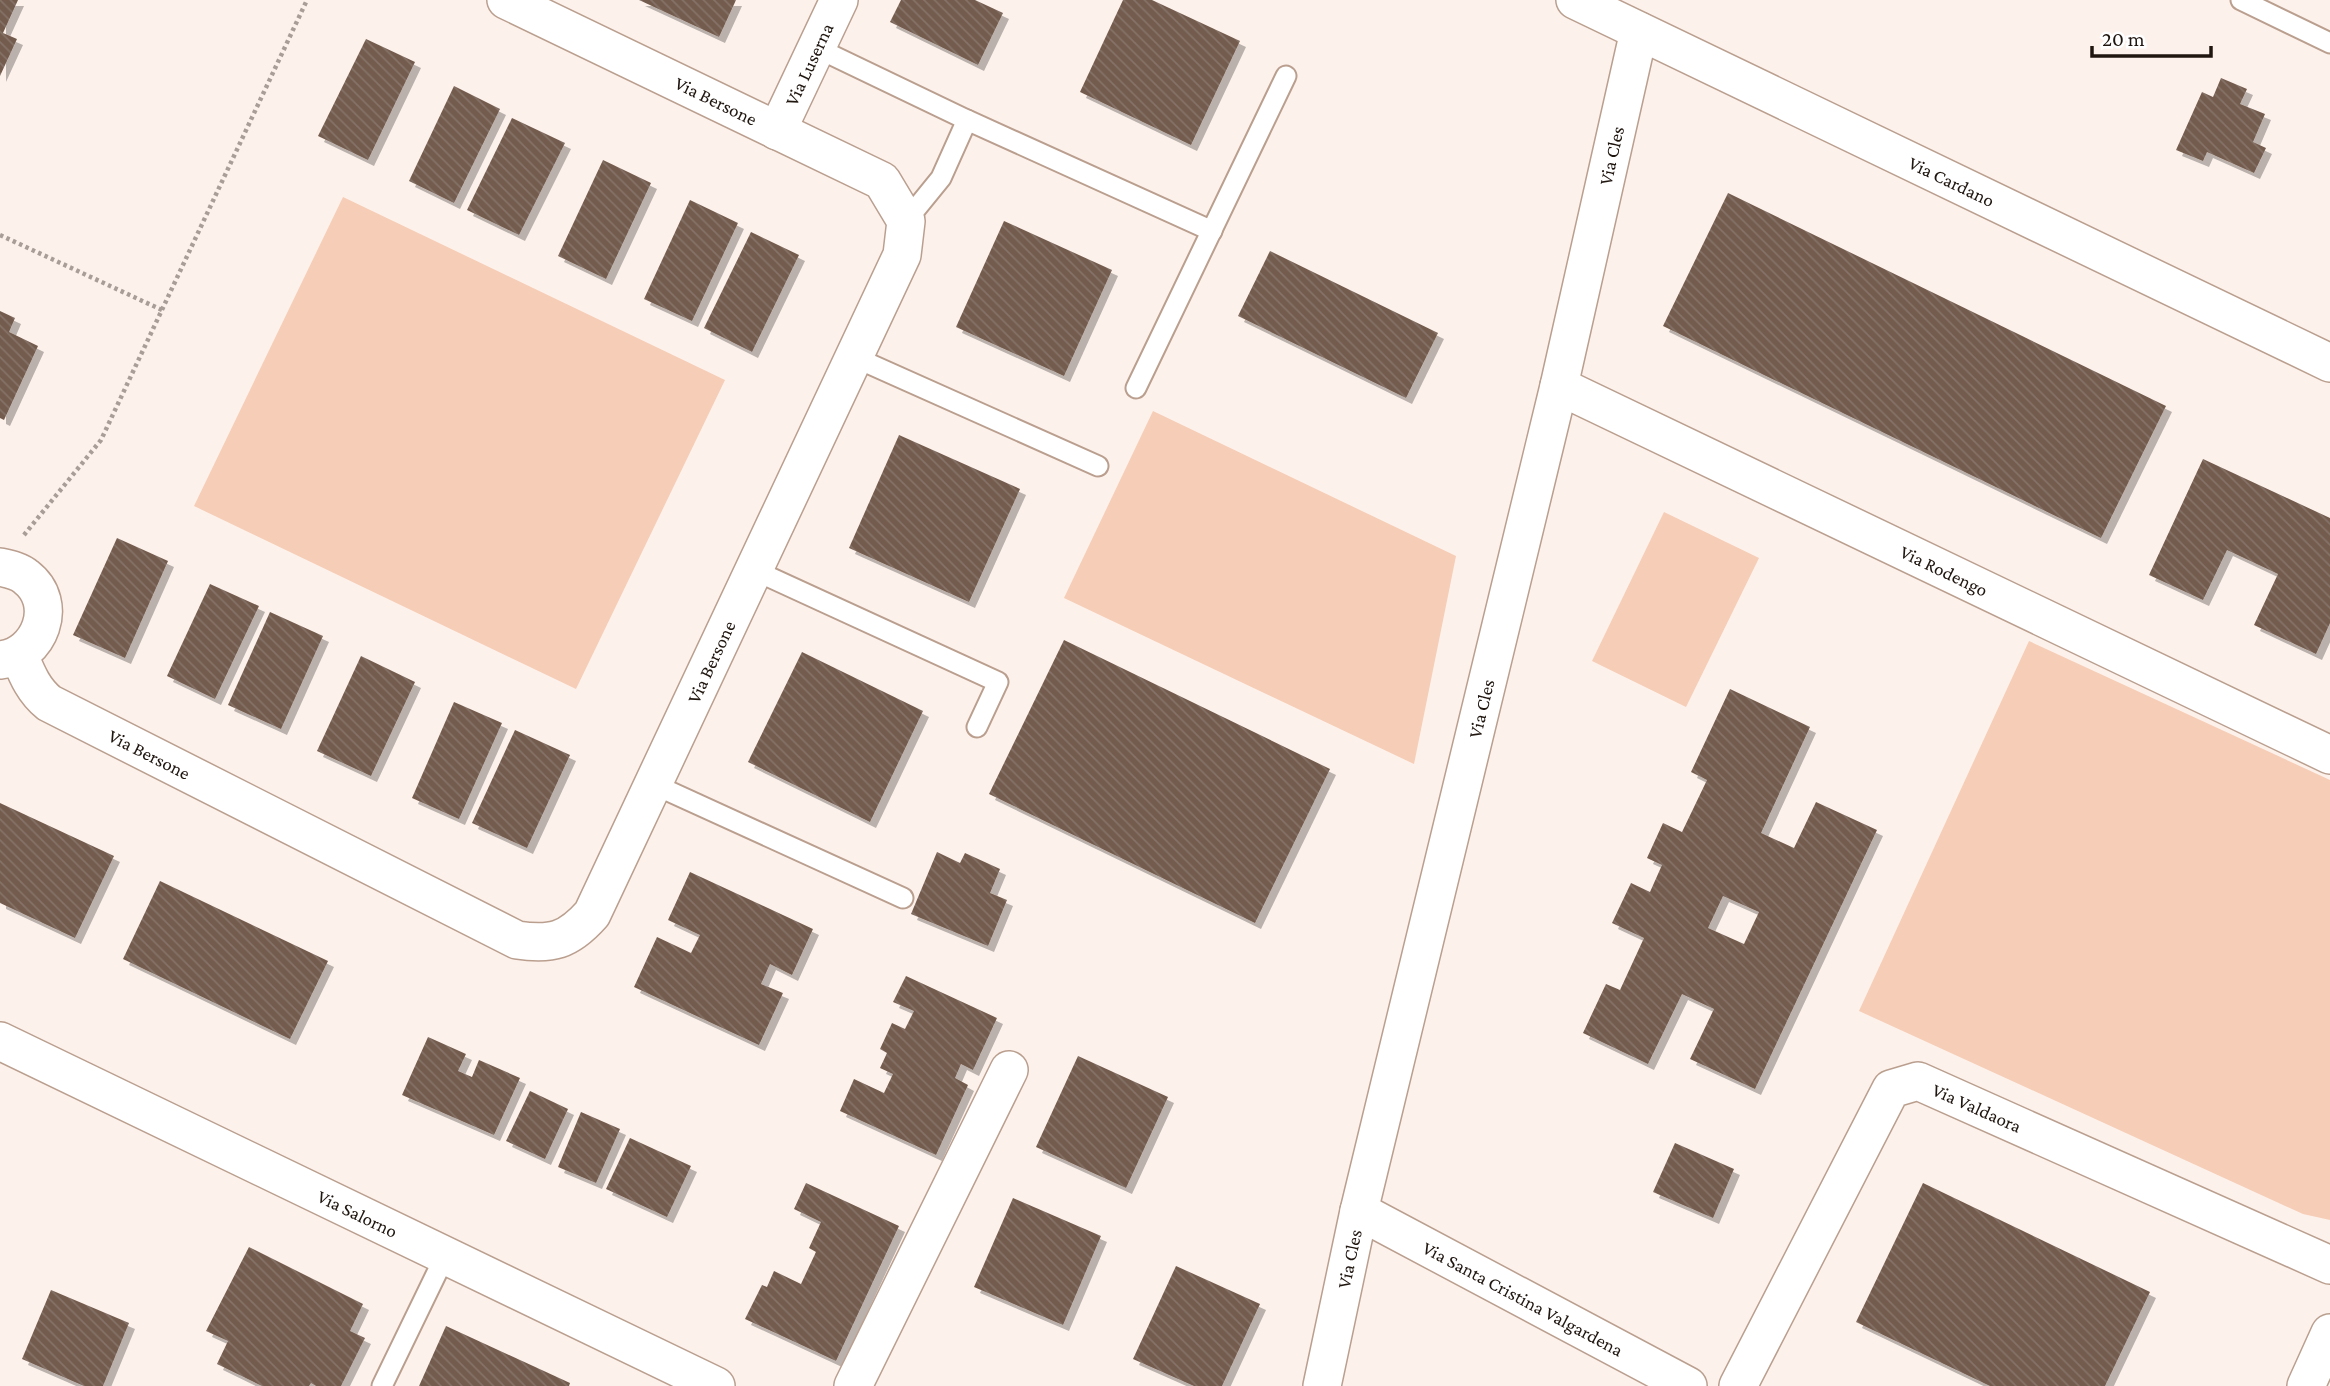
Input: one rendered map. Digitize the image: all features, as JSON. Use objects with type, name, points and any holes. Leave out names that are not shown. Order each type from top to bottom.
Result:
[{"type":"street","name":"Via Bersone","points":[[10,657],[38,695],[50,703],[517,940],[542,944],[564,939],[592,914],[902,255],[906,221],[883,181],[506,0]]},
{"type":"street","name":"Via Luserna","points":[[777,131],[839,0]]},
{"type":"street","name":"Via Cardano","points":[[1575,0],[2330,363]]},
{"type":"street","name":"Via Cles","points":[[1322,1386],[1359,1211],[1559,386],[1639,31]]},
{"type":"street","name":"Via Rodengo","points":[[1559,386],[2330,755]]},
{"type":"street","points":[[8,555],[13,570],[27,577],[37,588],[44,618],[40,633],[32,646],[10,657]]},
{"type":"street","name":"Via Salorno","points":[[0,1041],[445,1256],[655,1373],[716,1386]]},
{"type":"street","points":[[853,1386],[1009,1070]]},
{"type":"street","name":"Via Valdaora","points":[[1738,1386],[1891,1089],[1918,1081],[2330,1265]]},
{"type":"street","name":"Via Santa Cristina Valgardena","points":[[1359,1211],[1688,1386]]},
{"type":"street","points":[[2306,1386],[2330,1333]]},
{"type":"lane","points":[[2241,0],[2330,43]]},
{"type":"lane","points":[[817,48],[967,120],[1212,231]]},
{"type":"lane","points":[[1136,388],[1286,76]]},
{"type":"lane","points":[[906,221],[940,178],[967,120]]},
{"type":"lane","points":[[854,357],[1098,466]]},
{"type":"lane","points":[[754,570],[998,682],[977,727]]},
{"type":"lane","points":[[653,784],[903,898]]},
{"type":"lane","points":[[382,1386],[445,1256]]},
{"type":"path","points":[[8,555],[101,440],[307,0]]},
{"type":"path","points":[[0,235],[162,310]]},
{"type":"shaded area","points":[[343,197],[725,380],[576,689],[194,506]]},
{"type":"shaded area","points":[[1153,411],[1456,556],[1414,764],[1064,598]]},
{"type":"shaded area","points":[[1664,512],[1759,558],[1686,707],[1592,661]]},
{"type":"shaded area","points":[[2029,641],[2330,780],[2330,1220],[2303,1214],[1859,1011]]},
{"type":"building","points":[[0,0],[18,0],[3,33],[17,39],[0,76]]},
{"type":"building","points":[[639,0],[736,0],[719,37]]},
{"type":"building","points":[[901,0],[975,0],[1003,13],[978,65],[890,22]]},
{"type":"building","points":[[1123,0],[1152,0],[1240,41],[1191,145],[1080,92]]},
{"type":"building","points":[[366,39],[415,62],[368,160],[318,136]]},
{"type":"building","points":[[2221,78],[2247,89],[2240,104],[2265,114],[2253,142],[2266,148],[2254,173],[2207,152],[2203,161],[2176,150],[2202,92],[2213,97]]},
{"type":"building","points":[[454,86],[500,109],[454,203],[409,181]]},
{"type":"building","points":[[512,118],[565,143],[519,235],[467,210]]},
{"type":"building","points":[[603,160],[651,183],[606,279],[558,256]]},
{"type":"building","points":[[1728,193],[2166,406],[2101,538],[1663,326]]},
{"type":"building","points":[[690,200],[738,223],[692,321],[644,299]]},
{"type":"building","points":[[1004,221],[1112,270],[1064,376],[956,327]]},
{"type":"building","points":[[751,232],[799,255],[752,352],[704,328]]},
{"type":"building","points":[[1270,251],[1438,333],[1406,398],[1238,316]]},
{"type":"building","points":[[0,311],[15,318],[9,332],[38,346],[4,420],[0,418]]},
{"type":"building","points":[[899,435],[1020,489],[969,602],[849,548]]},
{"type":"building","points":[[2203,459],[2330,518],[2330,623],[2316,654],[2254,625],[2278,574],[2227,550],[2203,600],[2149,575]]},
{"type":"building","points":[[117,538],[168,561],[125,658],[73,635]]},
{"type":"building","points":[[210,584],[259,606],[215,699],[167,676]]},
{"type":"building","points":[[270,612],[323,636],[281,729],[228,705]]},
{"type":"building","points":[[1064,640],[1330,769],[1255,923],[989,794]]},
{"type":"building","points":[[802,652],[923,711],[870,822],[748,762]]},
{"type":"building","points":[[361,656],[415,682],[371,776],[317,751]]},
{"type":"building","points":[[1730,689],[1810,727],[1761,833],[1794,848],[1816,802],[1877,830],[1755,1089],[1690,1059],[1714,1009],[1682,994],[1648,1064],[1583,1033],[1606,984],[1620,990],[1644,938],[1612,923],[1631,883],[1650,892],[1662,865],[1647,858],[1663,823],[1682,832],[1707,780],[1691,772]],"holes":[[[1723,896],[1759,912],[1744,944],[1708,928]]]},
{"type":"building","points":[[454,702],[502,723],[459,819],[412,798]]},
{"type":"building","points":[[515,730],[570,755],[527,848],[472,823]]},
{"type":"building","points":[[0,803],[114,856],[75,938],[0,903]]},
{"type":"building","points":[[937,852],[960,863],[965,853],[1000,869],[990,893],[1007,900],[988,946],[911,914]]},
{"type":"building","points":[[690,872],[813,929],[792,975],[770,964],[761,984],[783,993],[759,1045],[634,987],[657,937],[691,953],[700,935],[668,920]]},
{"type":"building","points":[[160,881],[328,961],[290,1039],[123,959]]},
{"type":"building","points":[[906,976],[997,1018],[973,1070],[961,1064],[955,1078],[968,1085],[936,1155],[840,1111],[854,1079],[884,1093],[893,1074],[880,1068],[887,1053],[880,1049],[892,1023],[905,1029],[914,1011],[893,1002]]},
{"type":"building","points":[[428,1037],[466,1054],[458,1071],[472,1077],[479,1060],[520,1078],[494,1135],[402,1095]]},
{"type":"building","points":[[1078,1056],[1168,1097],[1126,1188],[1036,1147]]},
{"type":"building","points":[[530,1091],[568,1109],[545,1159],[506,1141]]},
{"type":"building","points":[[581,1112],[620,1129],[596,1183],[558,1167]]},
{"type":"building","points":[[630,1138],[691,1166],[667,1217],[606,1189]]},
{"type":"building","points":[[1675,1143],[1734,1169],[1713,1218],[1653,1192]]},
{"type":"building","points":[[806,1183],[899,1226],[836,1361],[745,1319],[762,1285],[767,1287],[774,1271],[801,1284],[816,1252],[809,1248],[821,1222],[794,1209]]},
{"type":"building","points":[[1923,1183],[2150,1292],[2105,1386],[1990,1386],[1856,1322]]},
{"type":"building","points":[[1013,1198],[1101,1236],[1063,1325],[974,1287]]},
{"type":"building","points":[[249,1247],[363,1304],[350,1331],[365,1338],[341,1386],[316,1386],[311,1383],[309,1386],[262,1386],[217,1364],[228,1341],[206,1331]]},
{"type":"building","points":[[1176,1266],[1260,1304],[1222,1386],[1194,1386],[1133,1359]]},
{"type":"building","points":[[51,1290],[129,1323],[103,1386],[84,1386],[22,1359]]},
{"type":"building","points":[[446,1326],[570,1383],[569,1386],[419,1386]]}]
